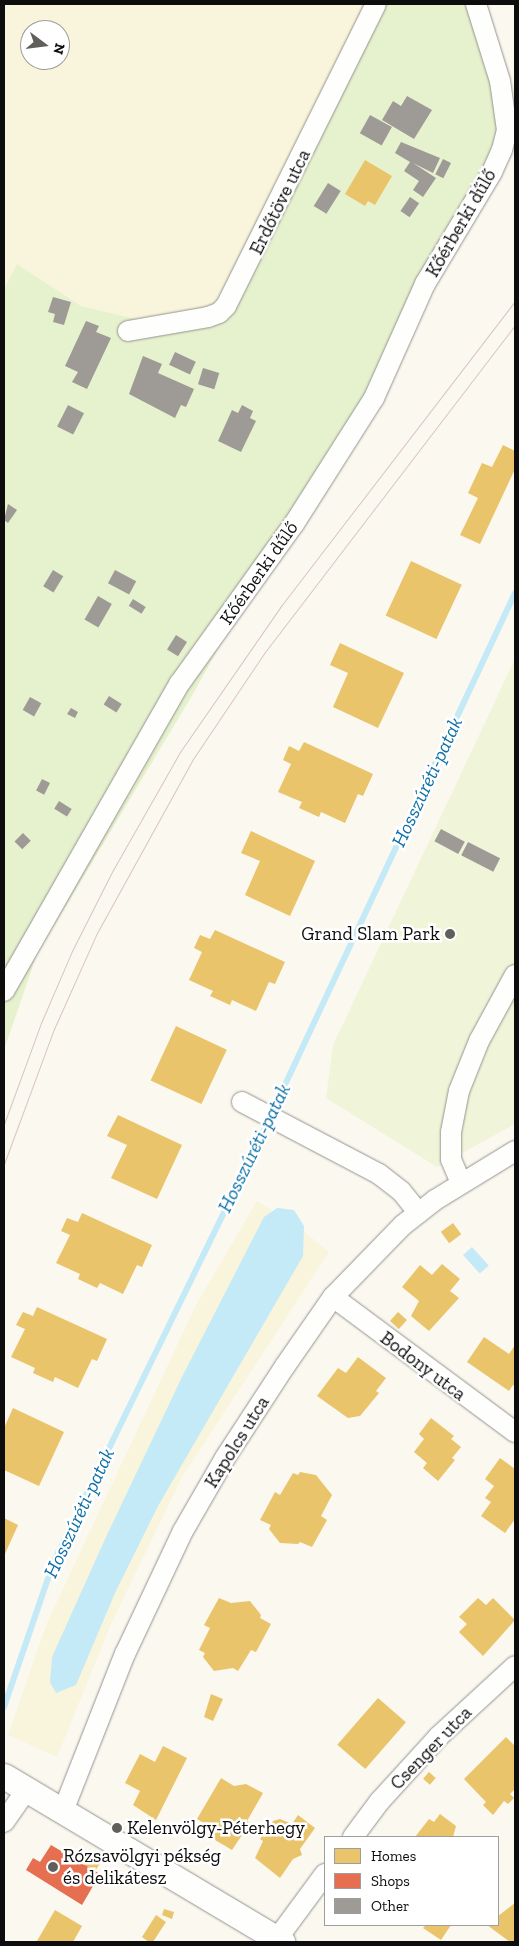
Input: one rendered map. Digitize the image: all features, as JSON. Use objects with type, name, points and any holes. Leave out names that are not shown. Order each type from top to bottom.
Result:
[{"type":"street","name":"Erdőtöve utca","points":[[128,331],[208,317],[219,313],[226,306],[376,4]]},
{"type":"street","name":"Kőérberki dűlő","points":[[4,991],[180,683],[294,524],[374,398],[425,284],[502,150],[507,130],[500,81],[476,4]]},
{"type":"street","points":[[462,1183],[451,1159],[451,1132],[459,1091],[479,1041],[515,975]]},
{"type":"street","points":[[249,1105],[379,1174],[401,1191],[419,1212]]},
{"type":"street","name":"Kapolcs utca","points":[[63,1811],[125,1654],[184,1531],[230,1450],[333,1298],[363,1264],[419,1212],[515,1150]]},
{"type":"street","name":"Bodony utca","points":[[333,1298],[515,1432]]},
{"type":"street","name":"Csenger utca","points":[[354,1836],[379,1802],[439,1736],[515,1666]]},
{"type":"street","points":[[4,1776],[280,1941],[324,1875]]},
{"type":"street","points":[[4,1822],[26,1789]]},
{"type":"shaded area","points":[[4,4],[369,4],[213,311],[144,321],[81,306],[17,264],[4,289]]},
{"type":"shaded area","points":[[257,1201],[301,1229],[329,1252],[182,1477],[111,1624],[57,1757],[8,1735],[47,1623],[196,1305]]},
{"type":"green space","points":[[369,4],[476,4],[507,130],[374,398],[264,567],[190,699],[37,954],[4,1050],[4,289],[17,264],[81,306],[144,321],[213,311]]},
{"type":"green space","name":"Grand Slam Park","points":[[515,659],[515,1124],[437,1167],[326,1098],[333,1045]]},
{"type":"water","points":[[277,1208],[294,1210],[304,1226],[303,1256],[158,1506],[115,1593],[76,1685],[56,1693],[50,1682],[52,1657],[106,1537],[182,1377],[264,1217]]},
{"type":"water","points":[[472,1247],[489,1266],[480,1274],[463,1255]]},
{"type":"building: Homes","points":[[365,160],[392,176],[375,205],[368,201],[365,206],[345,194]]},
{"type":"building: Homes","points":[[503,445],[515,451],[515,469],[480,544],[460,535],[478,498],[468,493],[482,463],[492,467]]},
{"type":"building: Homes","points":[[411,561],[462,585],[436,639],[386,615]]},
{"type":"building: Homes","points":[[340,643],[404,673],[378,728],[333,707],[348,673],[330,665]]},
{"type":"building: Homes","points":[[304,742],[373,774],[363,796],[358,794],[345,823],[321,812],[319,817],[299,808],[302,802],[278,792],[291,764],[283,760],[289,746],[299,751]]},
{"type":"building: Homes","points":[[251,831],[315,861],[290,916],[245,895],[260,861],[241,853]]},
{"type":"building: Homes","points":[[215,930],[285,962],[275,984],[269,982],[256,1011],[232,1000],[230,1005],[210,996],[213,991],[189,980],[202,952],[194,948],[200,935],[210,939]]},
{"type":"building: Homes","points":[[176,1026],[227,1050],[201,1104],[151,1080]]},
{"type":"building: Homes","points":[[118,1115],[182,1145],[157,1199],[111,1178],[127,1145],[107,1136]]},
{"type":"building: Homes","points":[[82,1213],[152,1245],[142,1267],[137,1265],[123,1294],[100,1283],[97,1288],[78,1279],[80,1274],[56,1263],[70,1235],[61,1231],[67,1218],[78,1222]]},
{"type":"building: Homes","points":[[453,1223],[461,1234],[449,1243],[441,1232]]},
{"type":"building: Homes","points":[[442,1264],[460,1279],[450,1291],[459,1298],[429,1331],[411,1316],[419,1301],[402,1287],[420,1265],[432,1275]]},
{"type":"building: Homes","points":[[37,1307],[107,1339],[97,1361],[92,1359],[78,1388],[55,1377],[53,1382],[33,1373],[35,1368],[11,1357],[25,1329],[16,1325],[23,1312],[33,1316]]},
{"type":"building: Homes","points":[[398,1312],[407,1320],[399,1329],[390,1321]]},
{"type":"building: Homes","points":[[484,1337],[509,1354],[515,1345],[515,1387],[513,1385],[509,1391],[467,1362]]},
{"type":"building: Homes","points":[[358,1357],[386,1378],[376,1391],[379,1393],[360,1416],[348,1418],[317,1396],[338,1368],[346,1373]]},
{"type":"building: Homes","points":[[13,1408],[64,1432],[39,1486],[4,1470],[4,1428]]},
{"type":"building: Homes","points":[[431,1418],[454,1436],[451,1439],[461,1447],[452,1458],[455,1460],[438,1481],[423,1468],[427,1463],[414,1452],[424,1439],[419,1434]]},
{"type":"building: Homes","points":[[500,1458],[515,1469],[515,1519],[505,1533],[481,1516],[491,1502],[485,1498],[494,1486],[485,1479]]},
{"type":"building: Homes","points":[[300,1472],[316,1475],[332,1495],[321,1516],[327,1520],[312,1547],[300,1542],[298,1544],[280,1543],[269,1529],[271,1525],[260,1520],[275,1492],[280,1495],[293,1473],[298,1475]]},
{"type":"building: Homes","points":[[4,1518],[18,1525],[4,1556]]},
{"type":"building: Homes","points":[[219,1598],[231,1603],[250,1601],[261,1615],[260,1618],[271,1624],[256,1652],[251,1650],[238,1671],[233,1668],[214,1671],[203,1657],[205,1653],[199,1650],[210,1628],[204,1625]]},
{"type":"building: Homes","points":[[478,1598],[486,1605],[493,1598],[515,1620],[483,1656],[459,1632],[467,1624],[459,1617]]},
{"type":"building: Homes","points":[[211,1694],[223,1699],[213,1721],[204,1717]]},
{"type":"building: Homes","points":[[378,1698],[406,1722],[365,1769],[337,1745]]},
{"type":"building: Homes","points":[[506,1737],[515,1746],[515,1789],[510,1794],[514,1798],[508,1804],[504,1801],[493,1815],[483,1805],[486,1802],[464,1779]]},
{"type":"building: Homes","points":[[163,1746],[187,1758],[156,1820],[133,1805],[140,1791],[125,1783],[140,1754],[155,1762]]},
{"type":"building: Homes","points":[[429,1772],[436,1778],[430,1785],[423,1779]]},
{"type":"building: Homes","points":[[221,1778],[234,1786],[246,1784],[263,1793],[247,1821],[250,1823],[232,1850],[210,1837],[214,1829],[197,1819]]},
{"type":"building: Homes","points":[[440,1814],[456,1826],[453,1836],[416,1836],[429,1819],[434,1822]]},
{"type":"building: Homes","points":[[298,1815],[315,1828],[300,1849],[302,1855],[293,1859],[280,1878],[255,1858],[263,1841],[260,1839],[273,1821],[280,1819],[292,1824]]},
{"type":"building: Homes","points":[[87,1852],[101,1861],[94,1872],[80,1863]]},
{"type":"building: Homes","points":[[515,1903],[515,1942],[510,1942],[488,1926],[499,1926],[499,1915]]},
{"type":"building: Homes","points":[[164,1909],[174,1912],[172,1919],[162,1915]]},
{"type":"building: Homes","points":[[55,1910],[82,1926],[73,1942],[37,1941]]},
{"type":"building: Homes","points":[[156,1915],[166,1922],[153,1942],[149,1942],[142,1937]]},
{"type":"building: Homes","points":[[425,1926],[450,1926],[441,1940],[423,1928]]},
{"type":"building: Shops","points":[[51,1845],[100,1874],[82,1905],[26,1870],[33,1858],[40,1862]]},
{"type":"building: Other","points":[[407,96],[432,110],[414,139],[382,120],[393,101],[401,106]]},
{"type":"building: Other","points":[[370,115],[392,127],[382,145],[360,133]]},
{"type":"building: Other","points":[[401,142],[440,158],[433,173],[413,163],[436,178],[423,197],[413,190],[419,181],[404,171],[410,162],[395,153]]},
{"type":"building: Other","points":[[443,159],[451,163],[443,178],[435,174]]},
{"type":"building: Other","points":[[328,183],[341,191],[326,214],[314,206]]},
{"type":"building: Other","points":[[410,197],[419,203],[410,217],[400,211]]},
{"type":"building: Other","points":[[53,297],[71,302],[64,325],[53,322],[55,314],[48,312]]},
{"type":"building: Other","points":[[86,321],[99,326],[96,332],[111,338],[87,389],[72,382],[78,372],[65,366]]},
{"type":"building: Other","points":[[175,352],[196,362],[190,374],[169,365]]},
{"type":"building: Other","points":[[143,356],[162,364],[158,373],[194,389],[186,407],[181,405],[175,418],[129,394]]},
{"type":"building: Other","points":[[203,368],[219,373],[214,389],[198,384]]},
{"type":"building: Other","points":[[68,405],[84,413],[73,435],[57,426]]},
{"type":"building: Other","points":[[242,405],[253,411],[250,418],[256,421],[241,452],[218,441],[232,410],[238,413]]},
{"type":"building: Other","points":[[8,504],[17,510],[8,523],[4,520]]},
{"type":"building: Other","points":[[53,570],[63,576],[54,592],[43,586]]},
{"type":"building: Other","points":[[115,570],[136,581],[129,595],[108,583]]},
{"type":"building: Other","points":[[98,596],[112,604],[98,627],[84,619]]},
{"type":"building: Other","points":[[133,599],[146,607],[141,614],[129,606]]},
{"type":"building: Other","points":[[176,635],[187,642],[178,656],[167,649]]},
{"type":"building: Other","points":[[109,696],[122,704],[116,712],[104,704]]},
{"type":"building: Other","points":[[30,697],[41,703],[34,716],[23,710]]},
{"type":"building: Other","points":[[71,708],[78,712],[75,718],[67,714]]},
{"type":"building: Other","points":[[42,779],[50,783],[44,795],[36,791]]},
{"type":"building: Other","points":[[59,801],[72,809],[67,817],[54,809]]},
{"type":"building: Other","points":[[441,829],[465,842],[458,854],[434,841]]},
{"type":"building: Other","points":[[23,833],[31,841],[22,849],[15,841]]},
{"type":"building: Other","points":[[468,842],[500,858],[493,872],[461,855]]},
{"type":"waterway","name":"Hosszúréti-patak","points":[[4,1707],[54,1561],[262,1134],[515,593]]},
{"type":"tram line","points":[[4,1124],[41,1023],[72,951],[113,870],[180,752],[281,606],[515,301]]},
{"type":"tram line","points":[[4,1164],[54,1029],[97,933],[193,759],[265,652],[515,325]]},
{"type":"place","name":"Grand Slam Park","points":[[450,934]]},
{"type":"place","name":"Kelenvölgy-Péterhegy","points":[[117,1828]]},
{"type":"place","name":"Rózsavölgyi pékség és delikátesz","points":[[53,1867]]}]
